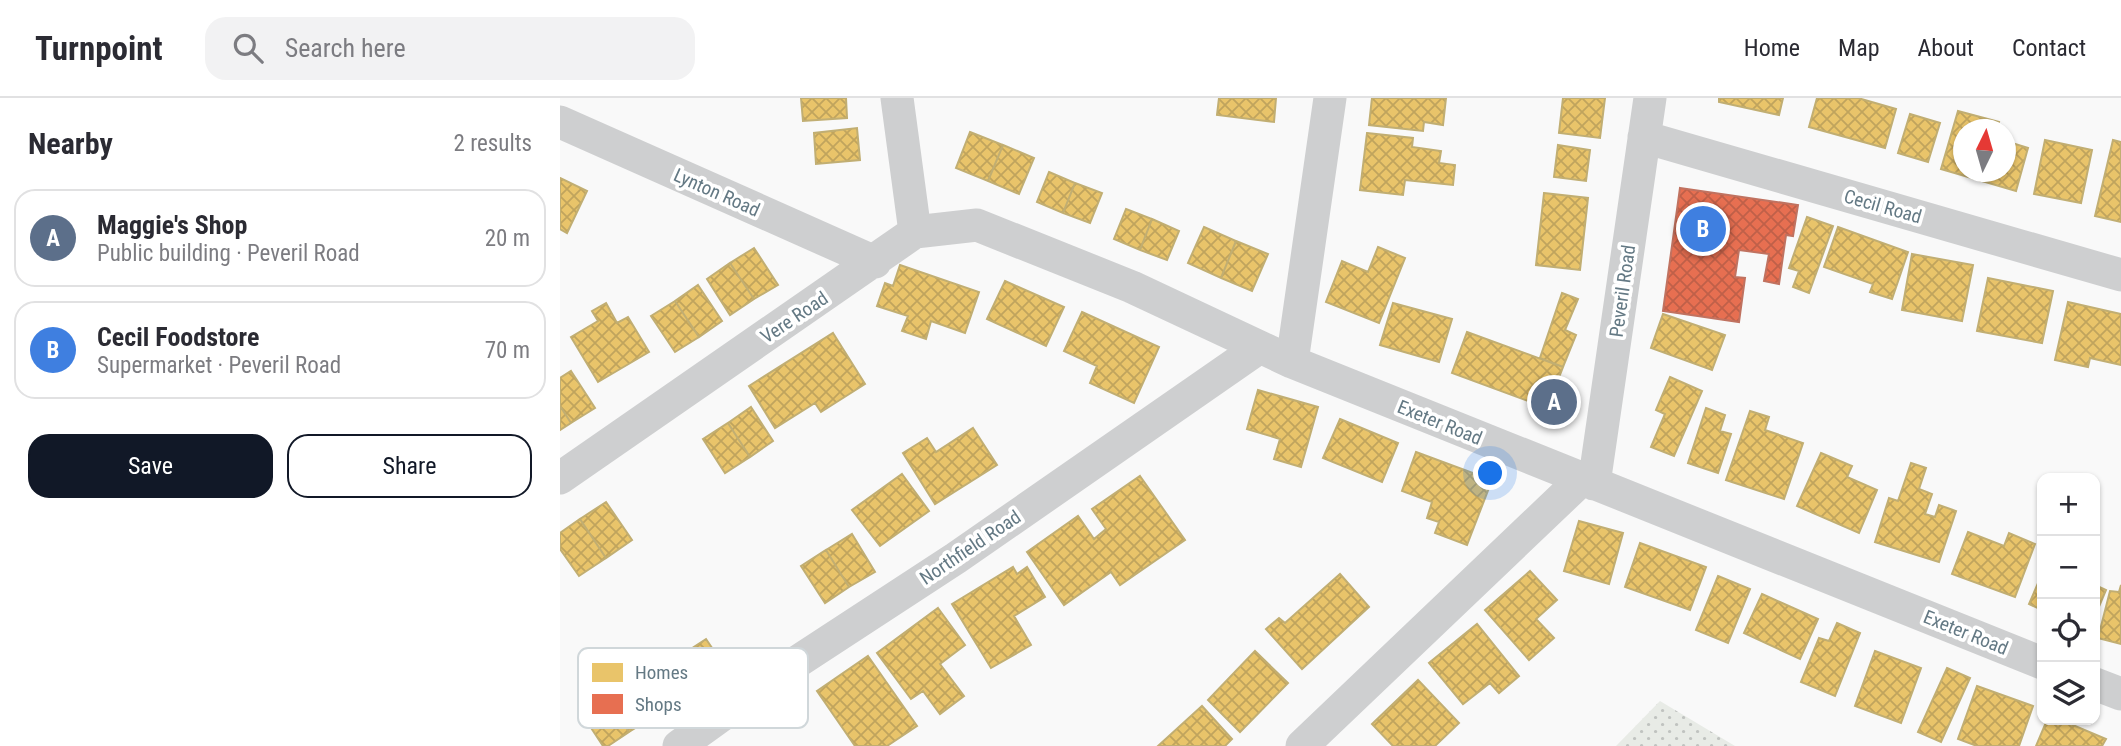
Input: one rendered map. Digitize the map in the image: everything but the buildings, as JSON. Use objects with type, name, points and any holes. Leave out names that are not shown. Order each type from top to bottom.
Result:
[{"type":"street","points":[[897,98],[915,232]]},
{"type":"street","points":[[1292,362],[1330,98]]},
{"type":"street","name":"Peveril Road","points":[[1588,482],[1650,98]]},
{"type":"street","name":"Lynton Road","points":[[560,122],[875,262]]},
{"type":"street","name":"Cecil Road","points":[[1644,137],[2121,275]]},
{"type":"street","name":"Exeter Road","points":[[915,232],[977,225],[1132,288],[1292,362],[2039,662]]},
{"type":"street","name":"Vere Road","points":[[560,478],[915,232]]},
{"type":"street","name":"Northfield Road","points":[[808,655],[956,558],[1260,347]]},
{"type":"street","points":[[1302,746],[1588,482]]},
{"type":"street","points":[[2100,686],[2121,694]]},
{"type":"street","name":"Northfield Road","points":[[679,746],[704,728]]},
{"type":"shaded area","points":[[1660,701],[1735,746],[1616,746]]},
{"type":"place","name":"Cecil Foodstore","points":[[1703,229]]},
{"type":"place","name":"Maggie's Shop","points":[[1554,402]]}]
